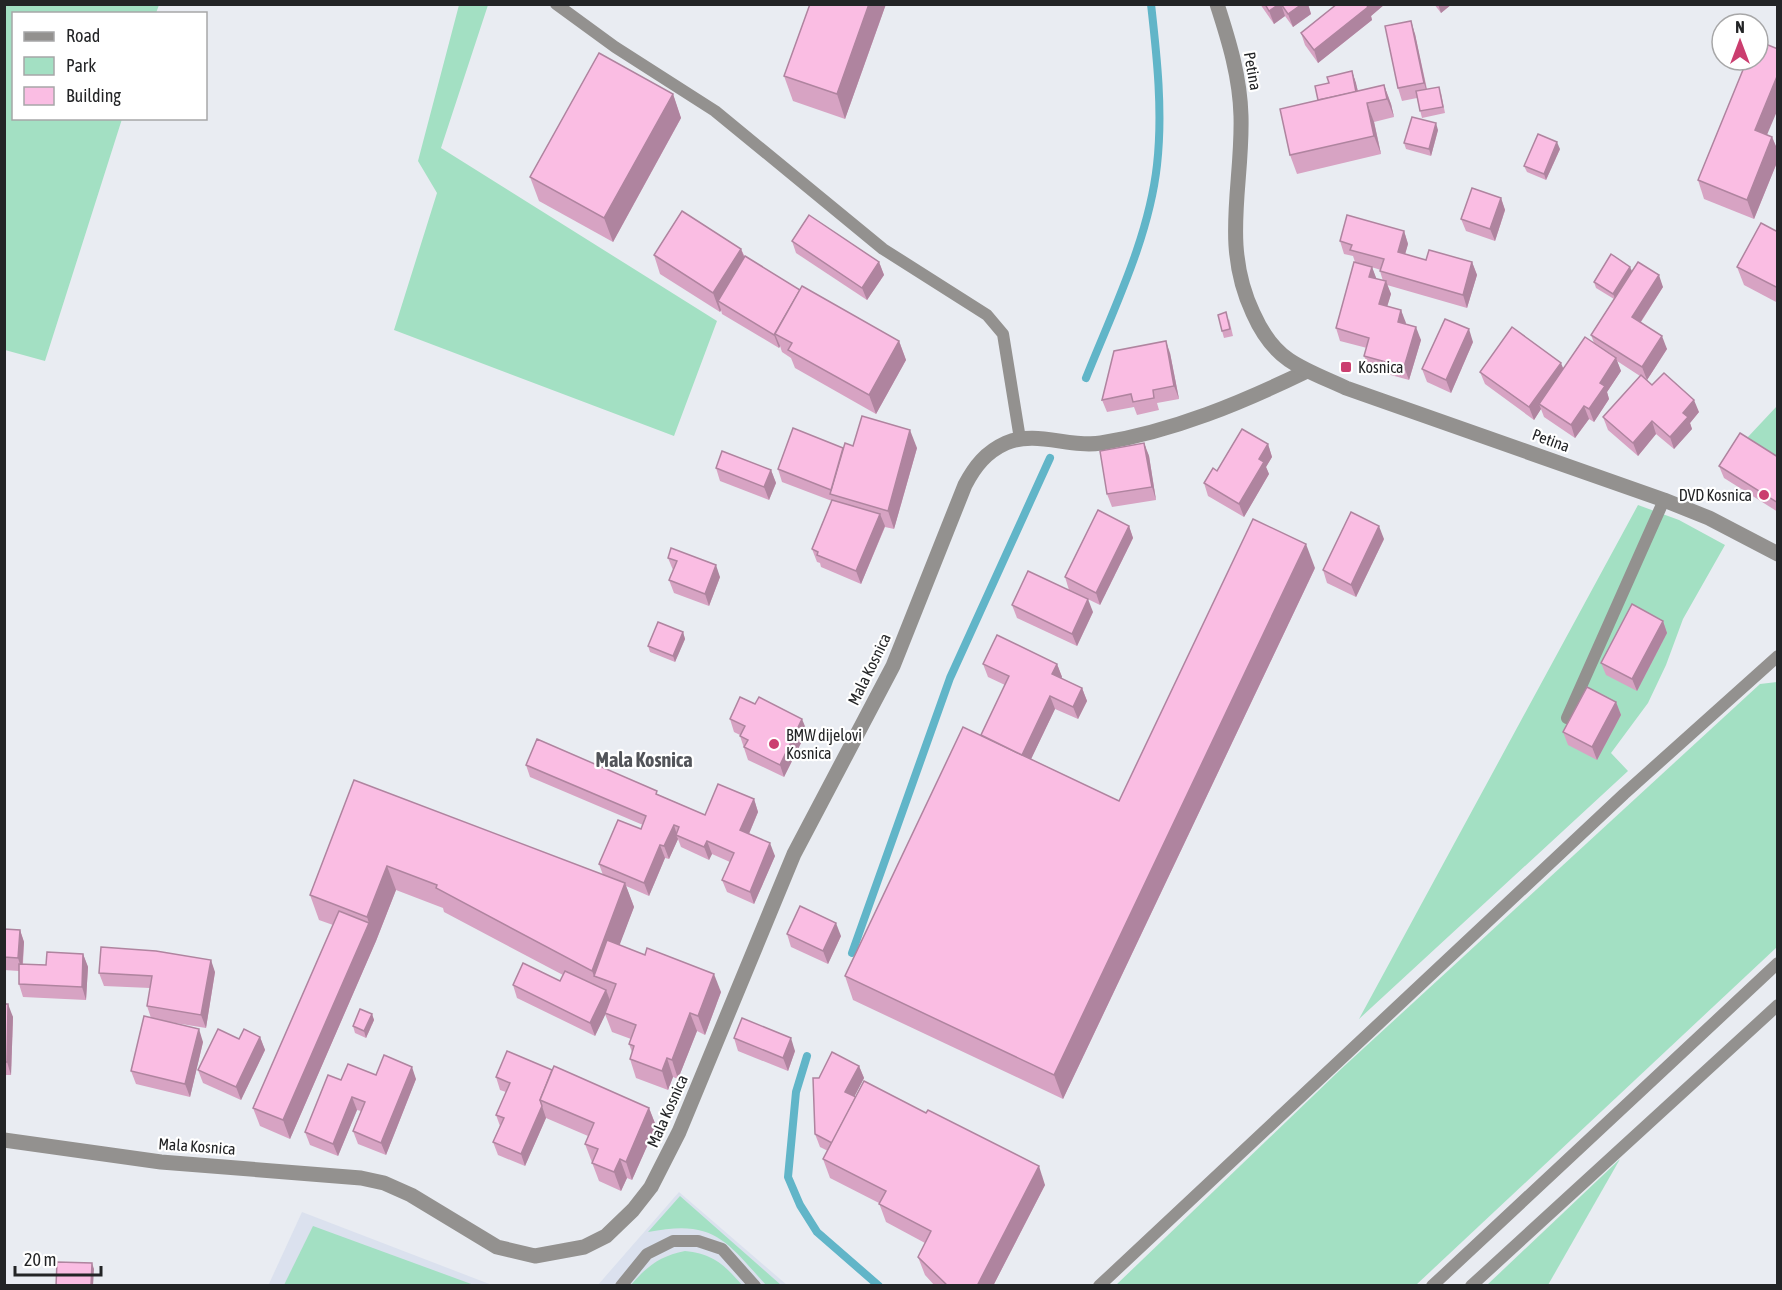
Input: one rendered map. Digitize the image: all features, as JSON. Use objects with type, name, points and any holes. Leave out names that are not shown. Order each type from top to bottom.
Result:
[{"type":"street","name":"Petina","points":[[1217,4],[1235,62],[1239,90],[1241,117],[1234,239],[1238,268],[1246,297],[1259,324],[1271,343],[1287,359],[1307,371],[1368,396],[1665,500],[1719,523],[1778,554]]},
{"type":"street","points":[[1020,439],[1099,444],[1161,429],[1226,408],[1307,371]]},
{"type":"street","name":"Mala Kosnica","points":[[4,1140],[161,1162],[361,1178],[384,1183],[411,1195],[479,1238],[515,1254],[554,1254],[584,1247],[606,1236],[633,1210],[651,1187],[679,1132],[794,854],[893,666],[965,485],[976,465],[989,453],[1006,443],[1020,439]]},
{"type":"lane","points":[[556,4],[615,47],[715,111],[883,249],[987,315],[1003,334],[1020,439]]},
{"type":"lane","points":[[1567,718],[1665,500]]},
{"type":"lane","points":[[1099,1286],[1624,794],[1778,656]]},
{"type":"lane","points":[[1432,1286],[1778,963]]},
{"type":"lane","points":[[1471,1286],[1778,1005]]},
{"type":"lane","points":[[621,1286],[647,1254],[673,1241],[698,1241],[722,1249],[754,1286]]},
{"type":"shaded area","points":[[679,1192],[787,1285],[597,1286]]},
{"type":"shaded area","points":[[302,1212],[492,1285],[268,1286]]},
{"type":"green space","points":[[4,5],[159,5],[156,12],[12,12],[12,120],[122,120],[45,361],[5,350]]},
{"type":"green space","points":[[459,5],[488,5],[441,148],[717,321],[674,436],[394,330],[437,193],[418,161]]},
{"type":"green space","points":[[1777,406],[1777,459],[1747,438]]},
{"type":"green space","points":[[1638,505],[1679,520],[1725,545],[1683,619],[1666,665],[1648,703],[1611,753],[1628,771],[1359,1019]]},
{"type":"green space","points":[[1777,682],[1777,947],[1416,1285],[1116,1285],[1340,1070],[1760,684]]},
{"type":"green space","points":[[1620,1159],[1548,1285],[1487,1285]]},
{"type":"green space","points":[[680,1196],[781,1285],[766,1285],[728,1245],[704,1231],[689,1228],[648,1232]]},
{"type":"green space","points":[[313,1226],[474,1285],[284,1285]]},
{"type":"green space","points":[[685,1251],[704,1255],[718,1262],[742,1285],[631,1285],[655,1263]]},
{"type":"building","points":[[810,4],[869,4],[837,94],[784,76]]},
{"type":"building","points":[[1265,4],[1279,4],[1269,11]]},
{"type":"building","points":[[1281,4],[1302,4],[1288,14]]},
{"type":"building","points":[[1337,4],[1366,4],[1368,7],[1314,50],[1301,33]]},
{"type":"building","points":[[1411,21],[1424,83],[1398,88],[1385,26]]},
{"type":"building","points":[[1770,46],[1778,49],[1778,74],[1755,130],[1772,137],[1747,200],[1698,180],[1742,72],[1770,72]]},
{"type":"building","points":[[599,53],[673,94],[604,218],[530,177]]},
{"type":"building","points":[[1352,71],[1356,92],[1318,100],[1315,86],[1329,83],[1327,77]]},
{"type":"building","points":[[1384,85],[1387,99],[1367,103],[1374,136],[1290,155],[1280,109]]},
{"type":"building","points":[[1439,87],[1443,107],[1420,111],[1416,91]]},
{"type":"building","points":[[1412,117],[1436,123],[1429,149],[1404,143]]},
{"type":"building","points":[[1538,134],[1557,142],[1544,174],[1524,166]]},
{"type":"building","points":[[1472,188],[1501,198],[1490,229],[1461,219]]},
{"type":"building","points":[[682,211],[741,249],[713,293],[654,255]]},
{"type":"building","points":[[809,215],[879,262],[862,288],[792,241]]},
{"type":"building","points":[[1347,215],[1404,231],[1398,252],[1426,260],[1429,250],[1472,262],[1463,295],[1380,271],[1384,259],[1350,250],[1352,245],[1340,241]]},
{"type":"building","points":[[1761,223],[1778,232],[1778,288],[1737,267]]},
{"type":"building","points":[[1611,254],[1630,267],[1613,294],[1594,282]]},
{"type":"building","points":[[745,256],[800,290],[774,335],[718,301]]},
{"type":"building","points":[[1354,262],[1372,267],[1369,277],[1386,281],[1379,304],[1401,310],[1398,322],[1416,327],[1404,367],[1364,356],[1369,338],[1336,328]]},
{"type":"building","points":[[1638,262],[1659,275],[1632,317],[1662,336],[1642,367],[1591,335]]},
{"type":"building","points":[[802,286],[899,341],[869,395],[788,350],[792,343],[775,334]]},
{"type":"building","points":[[1226,312],[1230,329],[1222,331],[1218,315]]},
{"type":"building","points":[[1445,319],[1469,329],[1446,380],[1422,369]]},
{"type":"building","points":[[1512,327],[1561,363],[1529,407],[1480,372]]},
{"type":"building","points":[[1585,337],[1616,358],[1600,383],[1605,386],[1589,409],[1584,406],[1571,425],[1539,404]]},
{"type":"building","points":[[1166,341],[1174,386],[1153,390],[1154,398],[1133,402],[1131,394],[1102,400],[1114,351]]},
{"type":"building","points":[[1664,373],[1694,400],[1683,413],[1688,417],[1670,437],[1652,421],[1633,443],[1603,417],[1641,375],[1652,385]]},
{"type":"building","points":[[862,416],[910,430],[888,511],[830,494],[845,443],[853,446]]},
{"type":"building","points":[[793,428],[843,448],[831,490],[778,469]]},
{"type":"building","points":[[1242,429],[1268,444],[1259,459],[1264,462],[1239,504],[1204,483],[1213,468],[1217,471]]},
{"type":"building","name":"DVD Kosnica","points":[[1740,433],[1778,457],[1778,503],[1719,466]]},
{"type":"building","points":[[1144,443],[1152,487],[1107,494],[1100,451]]},
{"type":"building","points":[[722,451],[771,470],[764,487],[716,468]]},
{"type":"building","points":[[832,500],[880,514],[856,571],[817,555],[818,552],[812,549]]},
{"type":"building","points":[[1098,510],[1129,526],[1096,593],[1065,577]]},
{"type":"building","points":[[1351,512],[1379,526],[1351,585],[1323,570]]},
{"type":"building","points":[[1253,519],[1306,544],[1054,1075],[845,976],[963,727],[1119,801]]},
{"type":"building","points":[[671,548],[716,565],[705,594],[669,580],[677,561],[668,558]]},
{"type":"building","points":[[1028,571],[1088,599],[1072,634],[1012,605]]},
{"type":"building","points":[[1632,604],[1663,621],[1632,679],[1601,663]]},
{"type":"building","points":[[658,622],[683,632],[673,656],[648,646]]},
{"type":"building","points":[[997,635],[1057,664],[1052,674],[1082,688],[1073,707],[1050,696],[1022,755],[981,735],[1009,676],[983,664]]},
{"type":"building","points":[[1587,687],[1616,702],[1592,747],[1563,732]]},
{"type":"building","name":"BMW dijelovi Kosnica","points":[[740,697],[755,704],[759,697],[802,719],[780,765],[744,747],[748,740],[740,736],[745,726],[730,719]]},
{"type":"building","points":[[537,739],[657,791],[656,794],[705,815],[718,784],[754,799],[740,830],[770,843],[750,892],[722,880],[734,853],[707,841],[704,847],[676,835],[679,827],[674,825],[664,846],[660,845],[644,883],[599,864],[618,820],[641,829],[646,816],[526,765]]},
{"type":"building","points":[[354,780],[625,883],[592,971],[436,888],[437,885],[387,866],[367,917],[310,895]]},
{"type":"building","points":[[800,906],[836,923],[823,951],[787,934]]},
{"type":"building","points":[[339,911],[369,923],[283,1120],[253,1108]]},
{"type":"building","points":[[4,929],[20,930],[18,958],[4,957]]},
{"type":"building","points":[[607,940],[645,955],[647,948],[714,974],[698,1016],[690,1013],[672,1060],[667,1058],[662,1071],[630,1059],[634,1046],[629,1044],[636,1025],[605,1013],[616,984],[594,976]]},
{"type":"building","points":[[101,947],[156,951],[211,960],[201,1015],[147,1006],[152,976],[99,973]]},
{"type":"building","points":[[47,952],[83,954],[82,987],[19,984],[19,964],[46,965]]},
{"type":"building","points":[[523,963],[560,981],[565,971],[606,990],[590,1023],[513,985]]},
{"type":"building","points":[[4,1004],[8,1004],[7,1062],[4,1062]]},
{"type":"building","points":[[360,1009],[372,1014],[364,1031],[353,1026]]},
{"type":"building","points":[[144,1016],[199,1029],[185,1084],[131,1071]]},
{"type":"building","points":[[742,1018],[791,1038],[783,1058],[734,1038]]},
{"type":"building","points":[[218,1029],[239,1039],[244,1029],[260,1037],[236,1087],[198,1070]]},
{"type":"building","points":[[507,1051],[552,1070],[540,1100],[542,1106],[521,1154],[493,1142],[504,1118],[496,1115],[510,1083],[496,1077]]},
{"type":"building","points":[[832,1052],[859,1066],[845,1092],[856,1097],[832,1143],[815,1134],[813,1078],[819,1078]]},
{"type":"building","points":[[384,1055],[412,1067],[381,1143],[353,1131],[365,1102],[352,1097],[333,1144],[305,1132],[328,1075],[341,1080],[348,1064],[376,1075]]},
{"type":"building","points":[[554,1066],[649,1108],[626,1162],[620,1159],[614,1172],[592,1163],[598,1149],[585,1144],[594,1123],[540,1100]]},
{"type":"building","points":[[864,1081],[926,1113],[928,1110],[1039,1166],[977,1286],[948,1286],[918,1257],[931,1231],[879,1204],[886,1191],[823,1159]]},
{"type":"building","points":[[57,1262],[92,1263],[91,1286],[56,1286]]},
{"type":"waterway","points":[[1086,378],[1129,273],[1153,192],[1159,145],[1159,105],[1151,4]]},
{"type":"waterway","points":[[852,953],[950,678],[1050,458]]},
{"type":"waterway","points":[[807,1056],[796,1092],[788,1177],[800,1205],[817,1232],[879,1286]]},
{"type":"place","name":"Kosnica","points":[[1346,367]]},
{"type":"place","name":"DVD Kosnica","points":[[1764,495]]},
{"type":"place","name":"BMW dijelovi Kosnica","points":[[774,744]]},
{"type":"district","name":"Mala Kosnica","points":[[644,760]]}]
